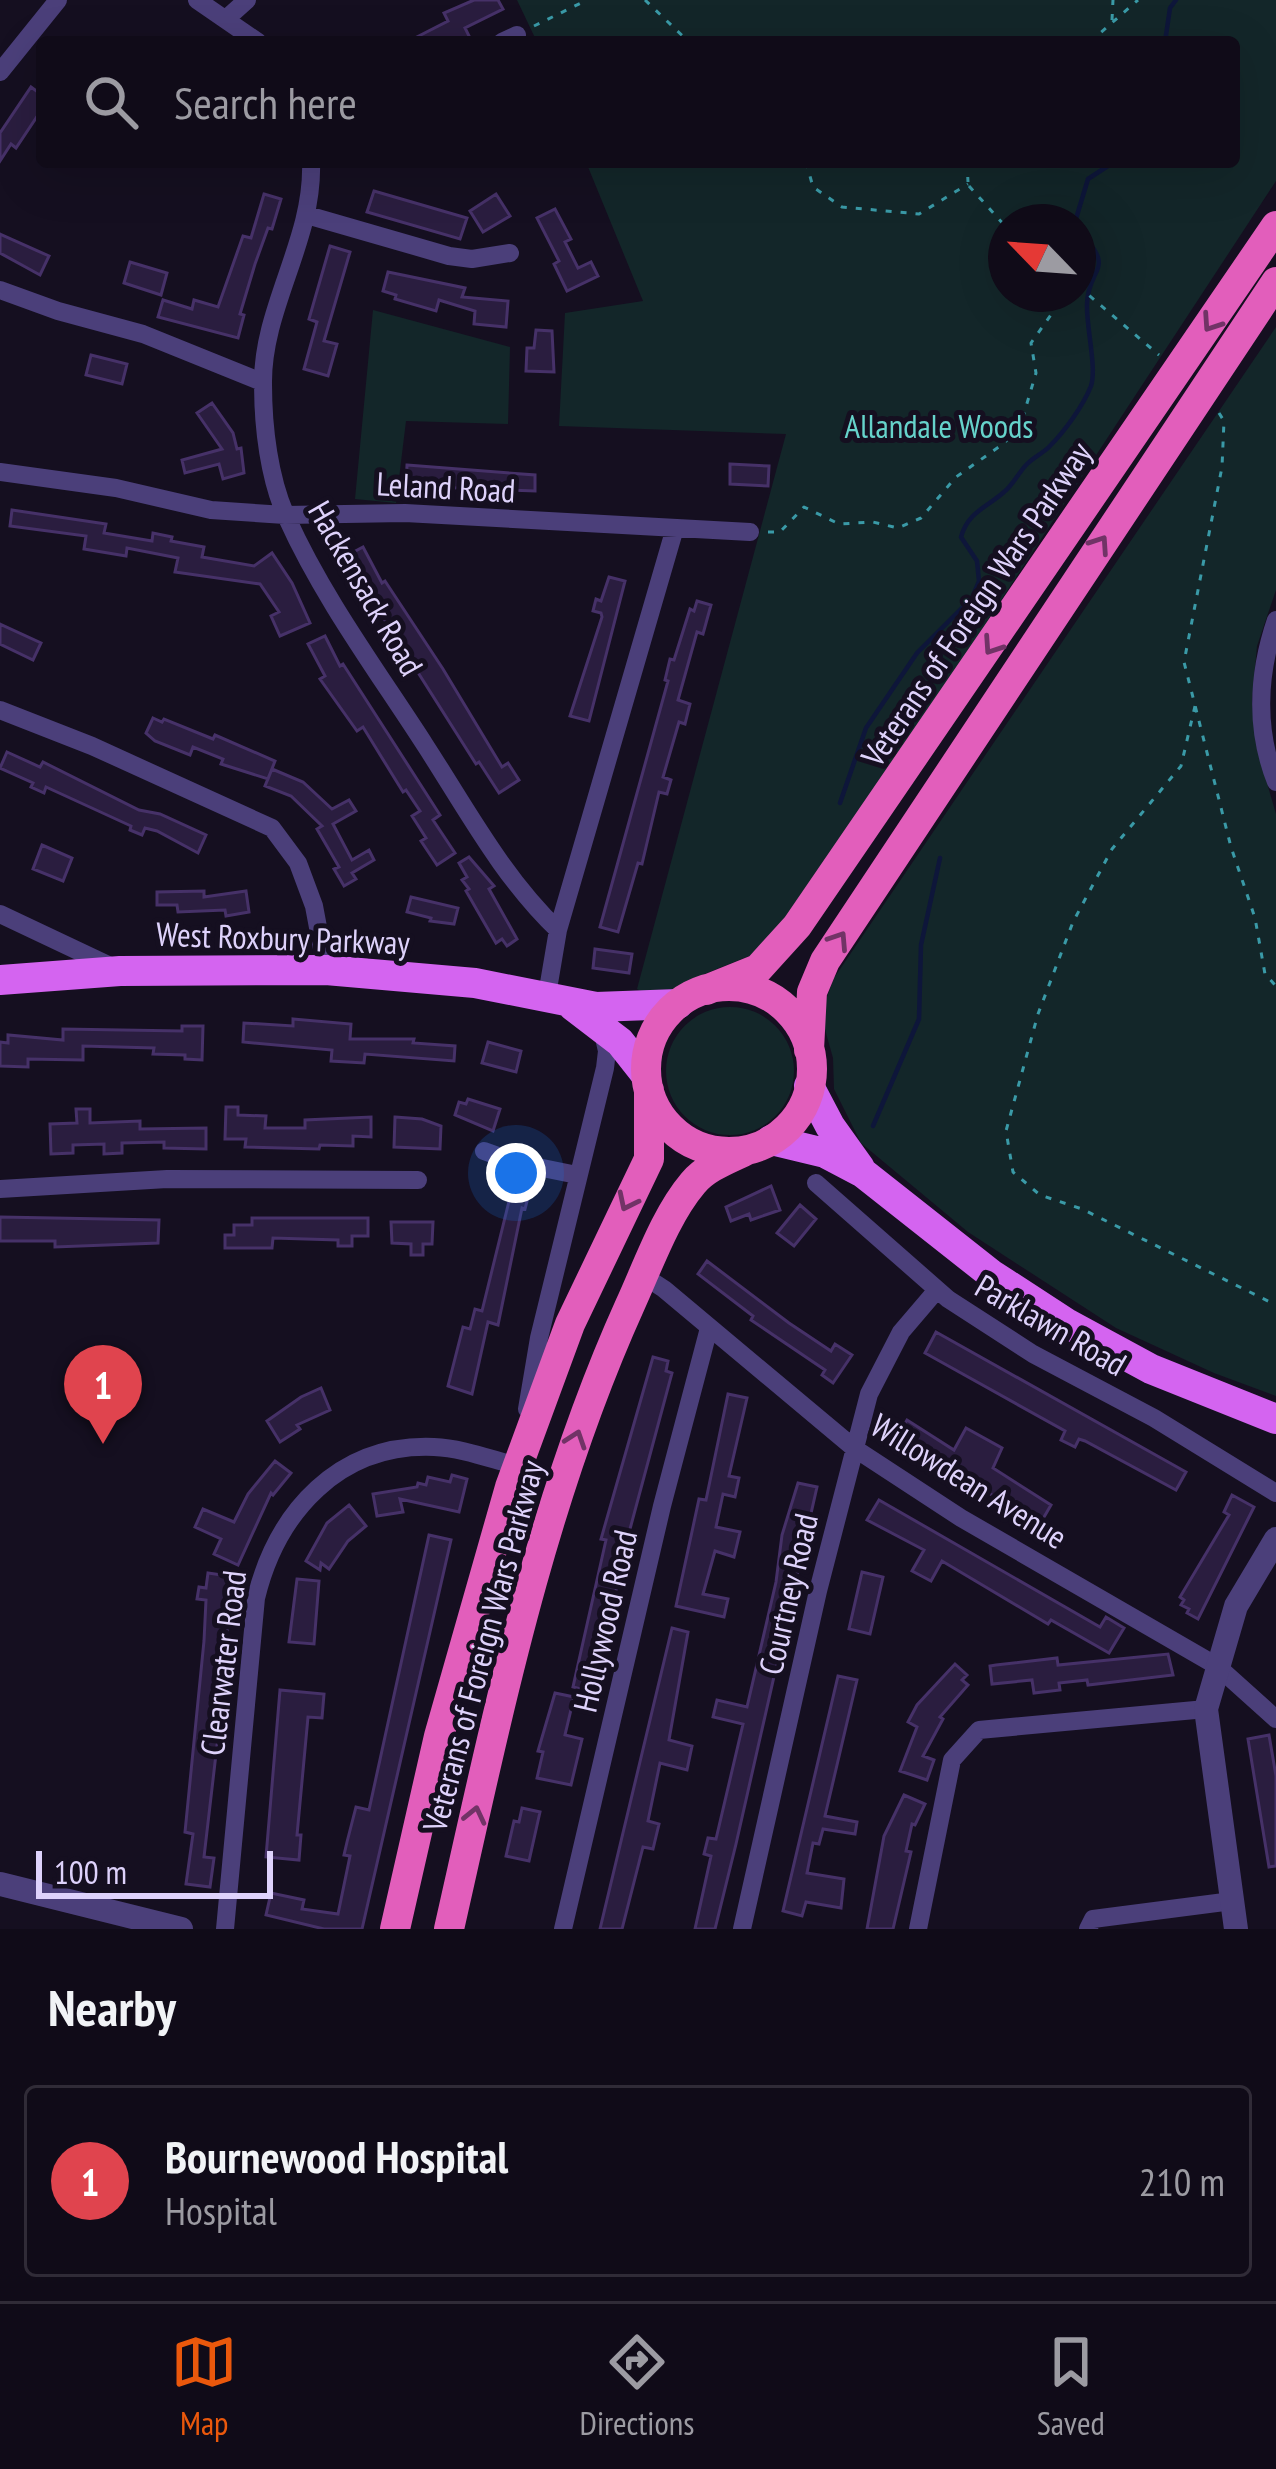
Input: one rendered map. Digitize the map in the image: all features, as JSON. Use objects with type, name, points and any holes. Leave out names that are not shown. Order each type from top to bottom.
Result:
[{"type":"highway","name":"Veterans of Foreign Wars Parkway","points":[[706,990],[758,969],[797,926],[1276,226]]},
{"type":"highway","name":"Veterans of Foreign Wars Parkway","points":[[809,1050],[810,1001],[818,972],[1276,282]]},
{"type":"highway","points":[[744,988],[770,998],[792,1016],[809,1050],[809,1086],[796,1116],[759,1145],[712,1150],[686,1140],[660,1116],[648,1083],[655,1031],[678,1004],[706,990],[744,988]]},
{"type":"highway","name":"Veterans of Foreign Wars Parkway","points":[[395,1929],[452,1685],[517,1466],[571,1324],[649,1159],[648,1083]]},
{"type":"highway","name":"Veterans of Foreign Wars Parkway","points":[[449,1929],[546,1527],[596,1386],[644,1276],[693,1183],[759,1145]]},
{"type":"main road","name":"West Roxbury Parkway","points":[[0,980],[120,971],[326,970],[460,982],[613,1008],[678,1004]]},
{"type":"main road","name":"West Roxbury Parkway","points":[[555,997],[596,1019],[620,1042],[648,1083]]},
{"type":"main road","points":[[809,1086],[863,1173]]},
{"type":"main road","points":[[759,1145],[830,1155],[863,1173],[991,1274],[1068,1324],[1151,1369],[1276,1419]]},
{"type":"street","points":[[0,72],[58,0]]},
{"type":"street","points":[[197,0],[250,36]]},
{"type":"street","points":[[227,18],[247,0]]},
{"type":"street","name":"Hackensack Road","points":[[310,168],[307,215],[278,303],[262,382],[268,452],[285,515],[368,656],[521,891],[558,930]]},
{"type":"street","points":[[307,215],[449,256],[472,259],[510,253]]},
{"type":"street","points":[[0,290],[143,334],[262,382]]},
{"type":"street","name":"Leland Road","points":[[0,472],[116,488],[211,510],[285,515],[405,513],[750,532]]},
{"type":"street","points":[[555,997],[558,930],[675,528]]},
{"type":"street","points":[[1276,620],[1261,686],[1261,724],[1276,782]]},
{"type":"street","points":[[0,710],[272,828],[298,862],[314,906],[326,970]]},
{"type":"street","points":[[0,914],[120,971]]},
{"type":"street","name":"Veterans of Foreign Wars Parkway","points":[[517,1466],[539,1338],[608,1051],[596,1019]]},
{"type":"street","points":[[484,1151],[577,1175]]},
{"type":"street","points":[[0,1189],[167,1179],[418,1180]]},
{"type":"street","name":"Parklawn Road","points":[[816,1183],[936,1291],[1033,1354],[1154,1418],[1276,1493]]},
{"type":"street","name":"Willowdean Avenue","points":[[644,1276],[854,1448],[961,1519],[1217,1666],[1276,1719]]},
{"type":"street","name":"Courtney Road","points":[[742,1929],[854,1448],[879,1370],[901,1332],[936,1291]]},
{"type":"street","name":"Hollywood Road","points":[[563,1929],[662,1505],[709,1328]]},
{"type":"street","name":"Clearwater Road","points":[[225,1929],[256,1598],[266,1559],[281,1532],[299,1506],[339,1471],[372,1456],[416,1447],[440,1448],[517,1466]]},
{"type":"street","points":[[1235,1929],[1206,1708],[1236,1606],[1276,1539]]},
{"type":"street","points":[[918,1929],[952,1760],[979,1730],[1206,1708]]},
{"type":"street","points":[[0,1884],[182,1929]]},
{"type":"street","points":[[1088,1929],[1093,1919],[1232,1900]]},
{"type":"path","points":[[514,36],[587,0]]},
{"type":"path","points":[[645,0],[682,36]]},
{"type":"path","points":[[1112,22],[1113,0]]},
{"type":"path","points":[[1097,36],[1138,0]]},
{"type":"path","points":[[808,168],[813,187],[842,208],[919,214],[968,184]]},
{"type":"path","points":[[968,168],[968,184],[988,207]]},
{"type":"path","points":[[1096,301],[1165,360]]},
{"type":"path","points":[[750,532],[780,532],[804,507],[839,524],[873,522],[898,528],[921,518],[956,476],[1004,444],[1020,427],[1036,374],[1031,343],[1053,312]]},
{"type":"path","points":[[1215,407],[1224,421],[1222,466],[1184,662],[1255,918],[1265,974],[1276,986]]},
{"type":"path","points":[[1195,706],[1181,766],[1112,850],[1073,922],[1031,1036],[1006,1131],[1013,1172],[1040,1195],[1082,1209],[1276,1305]]},
{"type":"green space","name":"Allandale Woods","points":[[517,0],[1276,0],[1276,181],[774,946],[656,999],[637,989],[786,434],[559,426],[565,313],[643,301],[588,168],[1240,168],[1240,36],[534,36]]},
{"type":"green space","points":[[373,310],[510,347],[508,424],[406,421],[396,503],[355,499]]},
{"type":"green space","points":[[1276,327],[1276,590],[1257,646],[1252,700],[1256,745],[1276,814],[1276,1396],[1116,1328],[968,1232],[861,1143],[834,1089],[833,1058],[824,1026],[825,1002],[834,978]]},
{"type":"green space","points":[[730,1007],[755,1012],[776,1025],[789,1046],[794,1071],[789,1096],[776,1117],[755,1130],[730,1135],[705,1130],[684,1117],[671,1096],[666,1071],[671,1046],[684,1025],[705,1012]]},
{"type":"building","points":[[474,0],[498,0],[503,9],[465,28],[469,36],[419,36],[448,21],[444,13]]},
{"type":"building","points":[[31,87],[36,91],[36,118],[16,148],[11,144],[0,161],[0,133]]},
{"type":"building","points":[[374,191],[467,218],[460,239],[367,212]]},
{"type":"building","points":[[264,194],[281,199],[255,264],[238,338],[158,317],[163,300],[192,309],[194,300],[218,307],[243,236],[251,238]]},
{"type":"building","points":[[496,194],[510,216],[483,232],[470,211]]},
{"type":"building","points":[[555,209],[571,239],[565,242],[578,268],[591,262],[598,276],[567,291],[554,264],[559,261],[537,218]]},
{"type":"building","points":[[0,234],[49,256],[40,275],[0,253]]},
{"type":"building","points":[[330,246],[350,252],[324,341],[337,344],[328,376],[304,369],[317,322],[309,319]]},
{"type":"building","points":[[130,262],[167,273],[161,295],[124,283]]},
{"type":"building","points":[[388,272],[465,288],[462,297],[508,301],[506,327],[474,324],[475,311],[439,300],[436,311],[395,299],[396,295],[383,291]]},
{"type":"building","points":[[536,330],[552,331],[554,372],[526,371],[527,348],[534,348]]},
{"type":"building","points":[[91,355],[127,364],[122,384],[86,375]]},
{"type":"building","points":[[212,403],[233,433],[237,449],[241,448],[244,473],[223,479],[219,464],[185,473],[182,460],[222,449],[197,413]]},
{"type":"building","points":[[730,464],[769,466],[768,486],[730,484]]},
{"type":"building","points":[[407,465],[535,475],[535,491],[406,486]]},
{"type":"building","points":[[12,510],[106,524],[104,533],[152,541],[153,533],[172,537],[171,541],[204,547],[202,557],[254,566],[272,553],[310,623],[280,636],[271,616],[279,612],[260,584],[175,572],[178,558],[127,548],[126,556],[84,549],[86,536],[10,526]]},
{"type":"building","points":[[363,547],[502,767],[508,763],[519,780],[499,793],[367,592],[350,554]]},
{"type":"building","points":[[609,577],[625,581],[589,721],[570,716],[602,617],[593,611],[596,599],[601,601]]},
{"type":"building","points":[[697,601],[711,605],[703,634],[697,632],[678,700],[690,704],[685,724],[679,722],[663,777],[671,780],[667,794],[659,792],[642,864],[638,863],[618,932],[600,927],[668,681],[670,659],[674,660],[690,609],[694,611]]},
{"type":"building","points":[[0,624],[41,643],[33,660],[0,644]]},
{"type":"building","points":[[325,636],[440,815],[433,820],[455,853],[437,865],[412,816],[420,811],[363,727],[357,731],[320,679],[325,676],[308,644]]},
{"type":"building","points":[[153,718],[213,739],[215,735],[275,761],[268,779],[221,764],[223,759],[193,747],[190,755],[155,741],[146,733]]},
{"type":"building","points":[[7,752],[40,767],[43,762],[139,810],[206,835],[198,853],[157,831],[145,828],[142,835],[130,830],[131,826],[46,787],[44,793],[31,787],[33,783],[0,768]]},
{"type":"building","points":[[272,769],[303,782],[332,809],[349,800],[356,811],[333,824],[352,860],[369,850],[374,860],[352,873],[356,879],[344,886],[334,869],[339,867],[317,829],[322,826],[291,796],[265,786]]},
{"type":"building","points":[[42,845],[72,858],[63,881],[33,869]]},
{"type":"building","points":[[469,857],[494,886],[489,889],[517,939],[507,946],[502,939],[496,943],[466,891],[462,880],[467,877],[459,863]]},
{"type":"building","points":[[204,891],[204,897],[246,891],[249,912],[226,916],[225,910],[178,912],[177,905],[157,905],[157,892]]},
{"type":"building","points":[[411,897],[458,908],[454,924],[407,912]]},
{"type":"building","points":[[595,949],[632,954],[629,973],[593,968]]},
{"type":"building","points":[[293,1019],[351,1024],[350,1039],[414,1039],[413,1043],[455,1046],[454,1061],[365,1054],[364,1063],[331,1061],[332,1050],[243,1042],[244,1023],[293,1026]]},
{"type":"building","points":[[182,1026],[203,1026],[202,1060],[153,1054],[154,1048],[83,1046],[83,1060],[28,1059],[28,1067],[0,1066],[0,1042],[8,1043],[8,1035],[63,1040],[63,1029],[182,1031]]},
{"type":"building","points":[[488,1042],[521,1051],[516,1072],[482,1063]]},
{"type":"building","points":[[468,1099],[500,1109],[493,1131],[455,1115],[459,1102],[466,1104]]},
{"type":"building","points":[[226,1107],[238,1107],[238,1115],[266,1116],[265,1128],[305,1128],[305,1120],[371,1117],[371,1137],[353,1136],[353,1146],[320,1145],[319,1149],[245,1147],[246,1139],[225,1139]]},
{"type":"building","points":[[76,1109],[90,1109],[90,1123],[140,1121],[140,1129],[206,1128],[206,1149],[164,1148],[164,1142],[122,1143],[122,1153],[104,1154],[104,1144],[73,1145],[73,1153],[51,1154],[50,1124],[77,1123]]},
{"type":"building","points":[[395,1117],[441,1126],[440,1149],[394,1147]]},
{"type":"building","points":[[513,1185],[530,1189],[498,1325],[488,1322],[472,1394],[448,1386],[463,1327],[470,1329],[475,1309],[482,1311]]},
{"type":"building","points":[[771,1186],[780,1210],[731,1221],[726,1207]]},
{"type":"building","points":[[800,1205],[816,1219],[794,1246],[777,1233]]},
{"type":"building","points":[[0,1217],[159,1220],[158,1243],[55,1247],[55,1241],[0,1241]]},
{"type":"building","points":[[252,1218],[368,1218],[368,1236],[352,1236],[352,1246],[338,1246],[338,1240],[273,1238],[272,1248],[225,1248],[225,1235],[234,1235],[234,1225],[252,1225]]},
{"type":"building","points":[[391,1222],[433,1222],[432,1244],[423,1244],[423,1255],[411,1255],[411,1244],[392,1243]]},
{"type":"building","points":[[707,1261],[831,1351],[835,1344],[852,1355],[833,1383],[822,1375],[825,1370],[751,1320],[753,1316],[698,1274]]},
{"type":"building","points":[[936,1332],[1186,1472],[1176,1490],[1085,1441],[1079,1439],[1075,1447],[1061,1440],[1065,1431],[925,1353]]},
{"type":"building","points":[[653,1357],[668,1361],[666,1371],[672,1373],[593,1692],[573,1687],[606,1540],[601,1539]]},
{"type":"building","points":[[321,1388],[330,1410],[297,1425],[300,1429],[280,1442],[267,1421]]},
{"type":"building","points":[[728,1394],[747,1398],[729,1476],[739,1478],[735,1497],[723,1494],[716,1527],[740,1532],[734,1557],[715,1551],[703,1594],[728,1599],[724,1617],[676,1606],[699,1499],[706,1500]]},
{"type":"building","points":[[907,1420],[954,1450],[966,1428],[1002,1448],[993,1468],[1051,1505],[1040,1524],[892,1435],[898,1422],[904,1425]]},
{"type":"building","points":[[275,1461],[291,1473],[271,1493],[238,1565],[214,1554],[221,1539],[195,1527],[203,1509],[234,1522],[248,1494]]},
{"type":"building","points":[[452,1475],[467,1479],[459,1512],[400,1499],[403,1512],[377,1516],[373,1494],[426,1485],[428,1477],[450,1482]]},
{"type":"building","points":[[798,1483],[817,1487],[736,1844],[715,1929],[695,1929],[711,1856],[704,1854],[708,1838],[716,1839],[743,1724],[713,1717],[717,1700],[747,1707],[782,1535]]},
{"type":"building","points":[[1232,1495],[1254,1507],[1198,1619],[1187,1613],[1180,1597],[1229,1515],[1224,1512]]},
{"type":"building","points":[[879,1500],[1100,1627],[1106,1617],[1124,1628],[1109,1653],[1051,1620],[1048,1624],[942,1561],[931,1581],[912,1571],[924,1550],[867,1520]]},
{"type":"building","points":[[349,1505],[366,1526],[348,1541],[329,1569],[321,1563],[320,1570],[306,1561],[327,1523]]},
{"type":"building","points":[[429,1535],[451,1540],[362,1929],[324,1929],[266,1915],[271,1893],[304,1900],[302,1909],[338,1914],[350,1856],[344,1855],[347,1842],[356,1807],[369,1810]]},
{"type":"building","points":[[862,1572],[883,1577],[870,1634],[849,1629]]},
{"type":"building","points":[[208,1573],[236,1577],[204,1857],[214,1858],[210,1887],[186,1884],[193,1834],[185,1832],[204,1641],[206,1600],[197,1599],[199,1587],[206,1588]]},
{"type":"building","points":[[297,1579],[319,1581],[314,1644],[289,1642]]},
{"type":"building","points":[[672,1628],[688,1632],[669,1740],[692,1746],[687,1770],[660,1763],[648,1821],[659,1824],[653,1849],[643,1847],[622,1929],[600,1929]]},
{"type":"building","points":[[1168,1654],[1173,1675],[1088,1685],[1087,1680],[1059,1683],[1060,1690],[1034,1693],[1032,1680],[992,1684],[990,1666]]},
{"type":"building","points":[[955,1664],[967,1675],[962,1680],[968,1685],[940,1717],[923,1756],[934,1760],[927,1780],[900,1771],[917,1727],[908,1722],[917,1705]]},
{"type":"building","points":[[838,1676],[857,1680],[825,1816],[857,1822],[855,1834],[823,1829],[819,1844],[813,1843],[807,1873],[844,1879],[841,1908],[806,1902],[802,1916],[783,1911]]},
{"type":"building","points":[[280,1690],[324,1694],[322,1718],[308,1717],[299,1860],[266,1857]]},
{"type":"building","points":[[555,1693],[574,1697],[565,1735],[582,1739],[571,1785],[537,1778],[543,1752],[538,1751]]},
{"type":"building","points":[[1269,1735],[1276,1776],[1276,1866],[1269,1867],[1248,1739]]},
{"type":"building","points":[[904,1795],[925,1804],[912,1824],[906,1851],[911,1852],[893,1929],[867,1929],[884,1836]]},
{"type":"building","points":[[522,1808],[540,1812],[529,1861],[506,1856]]},
{"type":"waterway","points":[[1166,36],[1170,8],[1176,0]]},
{"type":"waterway","points":[[1080,204],[1088,179],[1105,168]]},
{"type":"waterway","points":[[1096,254],[1096,273]]},
{"type":"waterway","points":[[840,803],[866,728],[917,653],[972,598],[979,581],[977,561],[961,537],[968,522],[1055,441],[1091,386],[1088,312]]},
{"type":"waterway","points":[[873,1126],[919,1019],[921,945],[940,858]]},
{"type":"place","name":"Bournewood Hospital","points":[[103,1444]]}]
